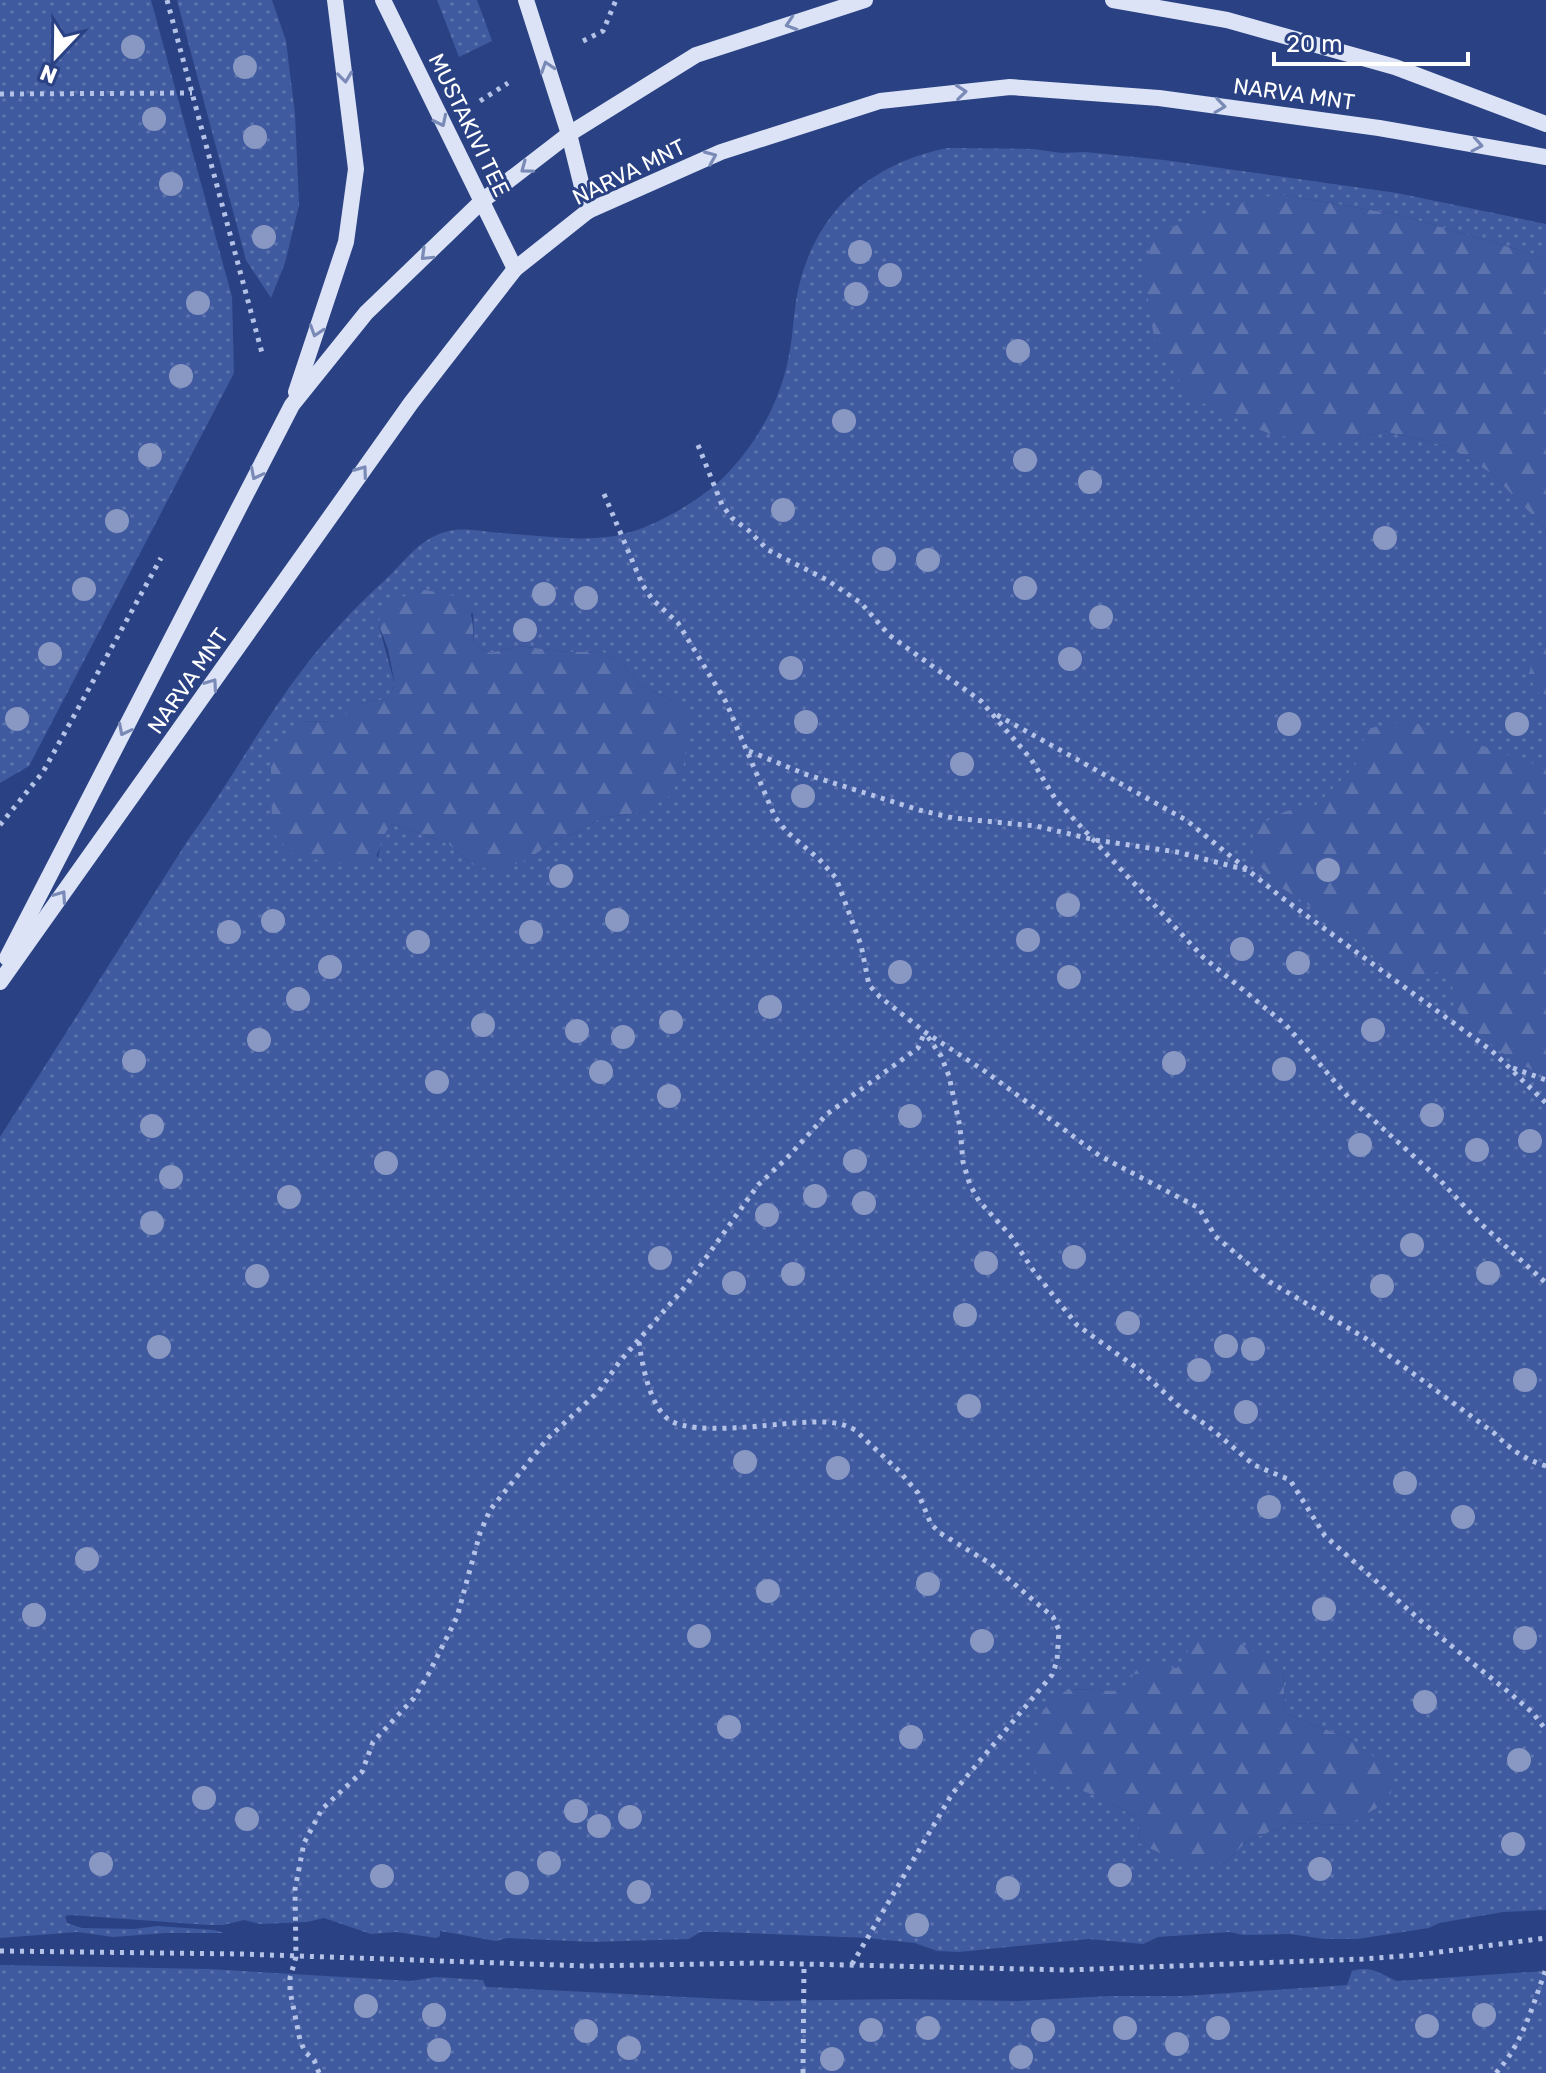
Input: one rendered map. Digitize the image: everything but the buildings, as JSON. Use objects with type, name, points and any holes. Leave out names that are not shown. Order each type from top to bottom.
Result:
[{"type":"main road","points":[[292,405],[346,242],[356,169],[335,0]]},
{"type":"main road","name":"MUSTAKIVI TEE","points":[[383,0],[515,269]]},
{"type":"main road","points":[[526,0],[569,134],[588,211]]},
{"type":"main road","name":"NARVA MNT","points":[[0,972],[292,405],[366,313],[482,201],[569,134],[696,55],[865,0]]},
{"type":"main road","name":"NARVA MNT","points":[[1113,0],[1227,20],[1395,67],[1546,124]]},
{"type":"main road","name":"NARVA MNT","points":[[0,982],[411,403],[515,269],[588,211],[721,152],[880,101],[1010,87],[1159,98],[1379,128],[1546,157]]},
{"type":"path","points":[[167,0],[263,358]]},
{"type":"path","points":[[0,94],[192,93]]},
{"type":"path","points":[[698,445],[722,505],[732,518],[768,550],[827,580],[861,603],[889,635],[981,701],[1031,759],[1056,800],[1203,957],[1286,1025],[1349,1098],[1439,1179],[1479,1222],[1546,1283]]},
{"type":"path","points":[[604,494],[643,586],[678,623],[726,702],[775,817],[836,878],[861,945],[869,985],[925,1032],[986,1072],[1100,1156],[1199,1208],[1215,1236],[1270,1282],[1365,1338],[1494,1433],[1511,1449],[1528,1461],[1546,1466]]},
{"type":"path","points":[[0,825],[43,772],[161,556]]},
{"type":"path","points":[[990,712],[1186,820],[1427,1006],[1452,1021],[1508,1066],[1546,1103]]},
{"type":"path","points":[[748,751],[805,774],[919,810],[953,818],[1036,826],[1095,840],[1177,852],[1249,871]]},
{"type":"path","points":[[319,2073],[300,2040],[291,2000],[290,1978],[296,1957],[295,1889],[298,1864],[312,1823],[322,1809],[362,1772],[373,1742],[421,1687],[457,1617],[480,1533],[490,1510],[548,1438],[599,1391],[620,1361],[685,1287],[758,1185],[827,1114],[918,1048],[925,1032]]},
{"type":"path","points":[[925,1032],[941,1056],[949,1076],[960,1127],[963,1162],[970,1185],[979,1201],[1010,1235],[1033,1270],[1077,1325],[1141,1371],[1182,1409],[1208,1426],[1254,1465],[1290,1480],[1325,1536],[1511,1694],[1545,1728]]},
{"type":"path","points":[[1508,1066],[1546,1080]]},
{"type":"path","points":[[639,1341],[642,1366],[657,1406],[670,1420],[706,1428],[825,1421],[847,1425],[855,1430],[918,1493],[931,1524],[940,1533],[991,1564],[1046,1610],[1059,1630],[1057,1661],[1052,1675],[952,1794],[851,1966]]},
{"type":"path","points":[[0,1951],[114,1951],[587,1966],[759,1963],[1069,1970],[1417,1955],[1546,1938]]},
{"type":"path","points":[[803,2073],[804,1965]]},
{"type":"path","points":[[1496,2073],[1507,2061],[1526,2028],[1546,1969]]},
{"type":"green space","points":[[0,0],[151,0],[232,297],[234,373],[29,766],[0,783]]},
{"type":"green space","points":[[177,0],[272,0],[286,41],[295,114],[299,205],[285,263],[271,298],[246,260]]},
{"type":"green space","points":[[437,0],[477,0],[492,41],[459,57]]},
{"type":"green space","points":[[948,148],[1033,149],[1164,160],[1397,193],[1546,224],[1546,258],[1400,215],[1278,194],[1347,443],[1383,431],[1447,446],[1491,473],[1546,529],[1546,645],[1538,648],[1546,704],[1546,1910],[1503,1912],[1357,1939],[1230,1932],[1158,1937],[1143,1944],[1089,1939],[959,1952],[868,1938],[717,1932],[700,1932],[689,1939],[592,1942],[507,1938],[496,1941],[440,1931],[440,1936],[436,1938],[396,1932],[371,1934],[324,1918],[307,1922],[260,1924],[244,1920],[208,1925],[71,1915],[65,1916],[67,1923],[82,1928],[157,1926],[224,1933],[113,1937],[78,1932],[0,1938],[0,1137],[273,711],[312,657],[342,623],[411,553],[438,534],[464,530],[572,538],[615,536],[659,521],[715,486],[747,451],[779,392],[788,360],[800,282],[821,232],[853,192],[896,164]],"holes":[[[473,613],[474,644],[490,653],[518,646],[569,652],[600,651],[618,659],[641,686],[674,701],[644,812],[600,818],[583,830],[552,842],[529,859],[473,865],[447,843],[392,824],[382,834],[378,858],[296,722],[337,721],[359,703],[387,699],[395,685],[378,623]],[[1283,1668],[1285,1713],[1352,1740],[1348,1825],[1292,1823],[1247,1841],[1225,1863],[1139,1843],[1140,1820],[1104,1799],[1068,1689],[1123,1691],[1177,1669]]]},
{"type":"green space","points":[[1278,194],[1400,215],[1546,258],[1546,529],[1491,473],[1447,446],[1383,431],[1347,443],[1272,435],[1190,397],[1155,343],[1144,274],[1154,234],[1213,211]]},
{"type":"green space","points":[[425,590],[451,595],[466,603],[472,617],[474,644],[490,653],[518,646],[569,652],[600,651],[618,659],[641,686],[674,701],[689,720],[686,758],[672,795],[644,812],[600,818],[583,830],[552,842],[529,859],[497,871],[473,865],[447,843],[392,824],[368,866],[326,862],[290,853],[272,831],[271,767],[278,742],[296,722],[336,721],[359,703],[387,699],[395,685],[388,649],[378,623],[389,601]]},
{"type":"green space","points":[[1546,645],[1546,704],[1528,676],[1538,648]]},
{"type":"green space","points":[[1407,720],[1546,768],[1546,1076],[1504,1054],[1481,1036],[1451,1000],[1454,976],[1440,970],[1416,985],[1385,968],[1349,932],[1279,886],[1253,859],[1253,828],[1286,811],[1314,807],[1355,766],[1367,729]]},
{"type":"green space","points":[[1194,1641],[1237,1642],[1283,1668],[1285,1713],[1352,1740],[1394,1772],[1390,1800],[1348,1825],[1292,1823],[1247,1841],[1225,1863],[1183,1864],[1139,1843],[1140,1820],[1104,1799],[1036,1773],[1031,1747],[1043,1710],[1068,1689],[1123,1691],[1140,1664],[1177,1668]]},
{"type":"green space","points":[[0,1965],[208,1969],[411,1981],[435,1977],[483,1980],[486,1987],[763,2001],[1017,2001],[1185,1996],[1347,1985],[1352,1971],[1359,1969],[1375,1971],[1397,1981],[1546,1971],[1546,2073],[0,2073]]}]
